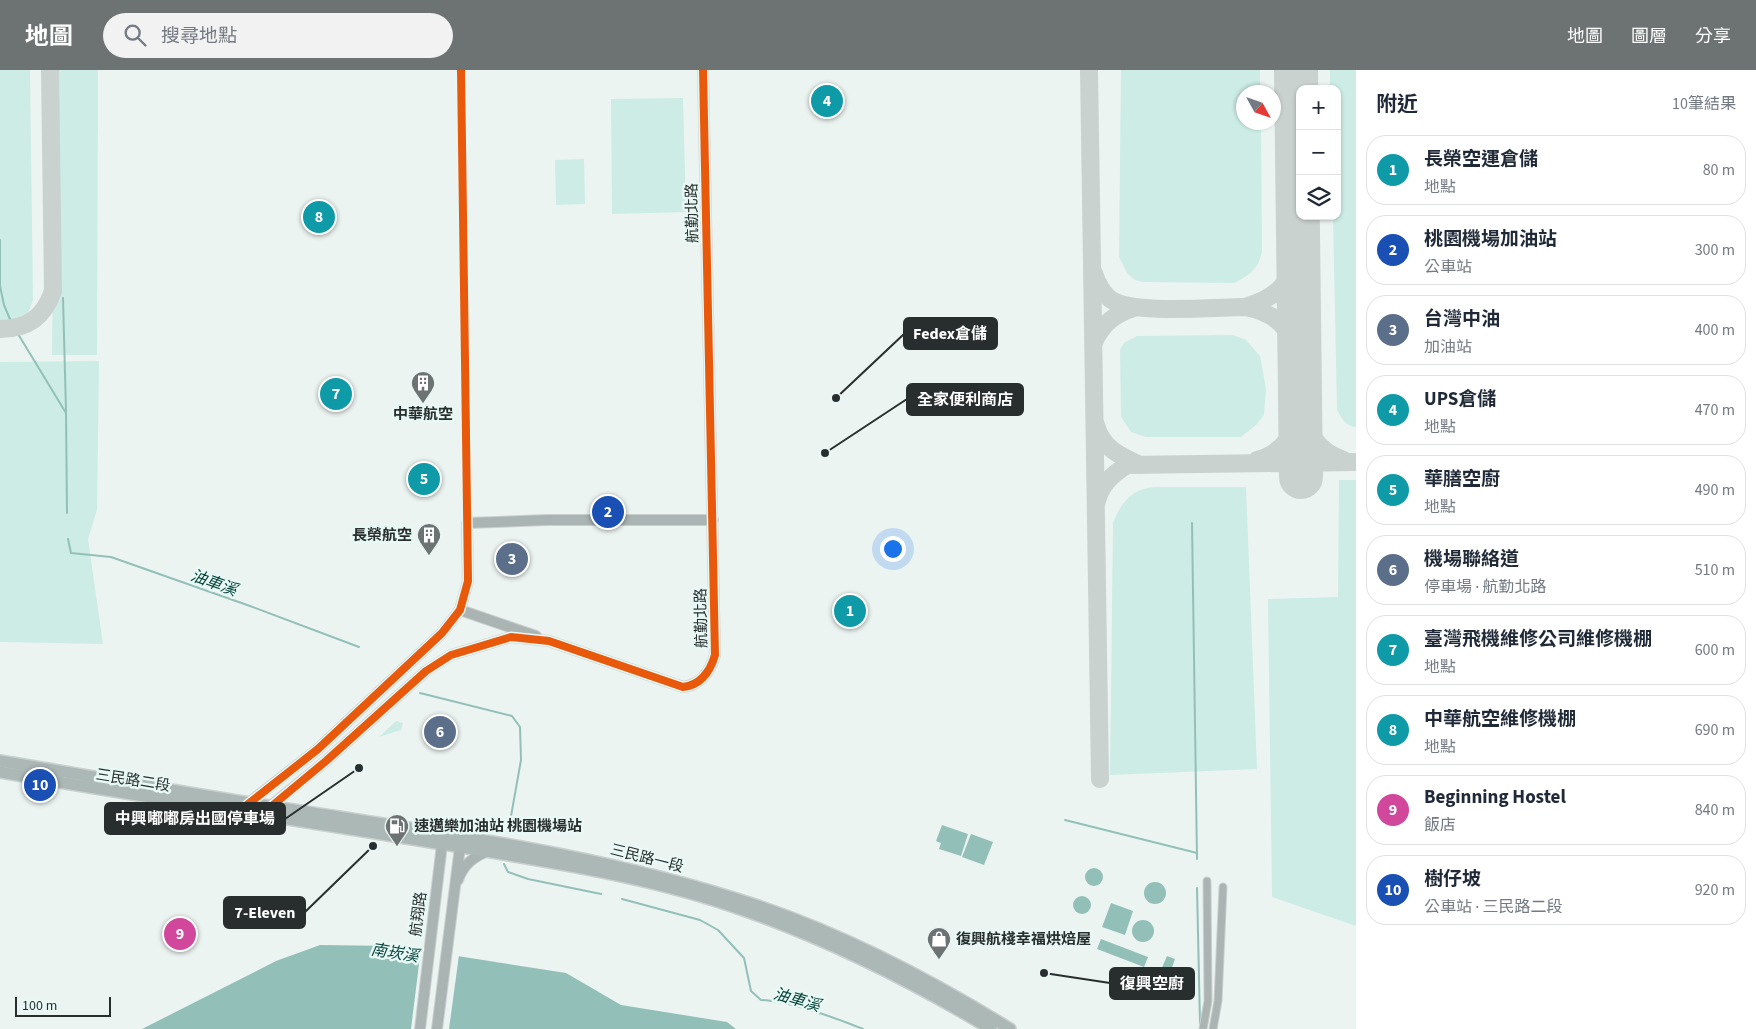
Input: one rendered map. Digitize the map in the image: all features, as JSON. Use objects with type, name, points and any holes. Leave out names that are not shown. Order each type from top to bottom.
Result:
[{"type":"main road","name":"三民路二段","points":[[0,761],[249,803]]},
{"type":"main road","name":"三民路二段","points":[[0,772],[260,815]]},
{"type":"main road","name":"三民路一段","points":[[249,803],[443,838],[618,866],[694,886],[760,906],[893,963],[959,998],[1010,1029]]},
{"type":"main road","name":"三民路一段","points":[[260,815],[443,838]]},
{"type":"main road","name":"三民路一段","points":[[461,841],[488,852],[618,875],[729,905],[793,929],[876,965],[991,1029]]},
{"type":"street","points":[[238,812],[318,749],[442,633],[460,610],[468,581],[461,70]]},
{"type":"street","name":"航勤北路","points":[[260,815],[426,671],[451,656],[511,637],[549,641],[672,685],[693,686],[708,673],[715,655],[704,70]]},
{"type":"street","points":[[467,523],[547,520],[713,520]]},
{"type":"street","points":[[460,610],[549,641]]},
{"type":"street","name":"航翔路","points":[[420,1029],[443,838]]},
{"type":"street","points":[[436,1029],[461,841]]},
{"type":"street","points":[[455,888],[466,864],[476,856],[488,852]]},
{"type":"street","points":[[1203,1029],[1208,1001],[1209,979],[1207,881]]},
{"type":"street","points":[[1213,1029],[1218,1001],[1223,887]]},
{"type":"shaded area","points":[[0,70],[30,70],[33,300],[23,327],[8,335],[0,336]]},
{"type":"shaded area","points":[[55,70],[98,70],[97,355],[52,355]]},
{"type":"shaded area","points":[[1121,70],[1260,70],[1260,85],[1236,85],[1236,130],[1261,130],[1262,252],[1258,263],[1252,271],[1234,283],[1143,282],[1135,280],[1127,273],[1119,257]]},
{"type":"shaded area","points":[[1330,70],[1356,70],[1356,427],[1352,427],[1347,423],[1337,410],[1333,220],[1341,220],[1341,85],[1330,85]]},
{"type":"shaded area","points":[[683,98],[686,212],[612,214],[611,99]]},
{"type":"shaded area","points":[[584,159],[585,204],[556,205],[555,160]]},
{"type":"shaded area","points":[[1233,335],[1246,340],[1260,356],[1266,389],[1264,415],[1256,425],[1241,437],[1146,437],[1131,432],[1121,417],[1120,350],[1124,343],[1137,336]]},
{"type":"shaded area","points":[[99,361],[97,510],[88,539],[103,644],[0,642],[0,362]]},
{"type":"shaded area","points":[[1339,480],[1356,480],[1356,926],[1272,897],[1268,599],[1338,597]]},
{"type":"shaded area","points":[[1246,487],[1257,769],[1110,775],[1113,523],[1123,503],[1128,498],[1146,488]]},
{"type":"shaded area","points":[[396,721],[403,723],[401,730],[379,737]]},
{"type":"water","points":[[942,825],[968,834],[961,856],[939,849],[941,843],[936,841]]},
{"type":"water","points":[[971,834],[993,842],[984,865],[962,857]]},
{"type":"water","points":[[1094,868],[1100,871],[1103,877],[1100,883],[1094,886],[1088,883],[1085,877],[1088,871]]},
{"type":"water","points":[[1155,882],[1163,885],[1166,893],[1163,901],[1155,904],[1147,901],[1144,893],[1147,885]]},
{"type":"water","points":[[1082,896],[1088,899],[1091,905],[1088,911],[1082,914],[1076,911],[1073,905],[1076,899]]},
{"type":"water","points":[[1111,903],[1133,911],[1125,935],[1102,927]]},
{"type":"water","points":[[1143,920],[1151,923],[1154,931],[1151,939],[1143,942],[1135,939],[1132,931],[1135,923]]},
{"type":"water","points":[[1101,939],[1148,957],[1144,967],[1097,949]]},
{"type":"water","name":"南崁溪","points":[[320,945],[394,946],[566,973],[621,1005],[727,1022],[736,1029],[142,1029],[276,961]]},
{"type":"water","points":[[1167,956],[1175,959],[1170,973],[1161,970]]},
{"type":"pier","points":[[421,948],[459,955],[449,1029],[411,1029]]},
{"type":"waterway","name":"油車溪","points":[[0,240],[0,286],[4,305],[12,324],[66,413],[67,513]]},
{"type":"waterway","points":[[63,298],[66,411]]},
{"type":"waterway","points":[[1192,523],[1197,859]]},
{"type":"waterway","name":"油車溪","points":[[68,539],[71,553],[111,557],[359,647]]},
{"type":"waterway","name":"油車溪","points":[[420,693],[512,716],[520,727],[521,760],[508,833]]},
{"type":"waterway","points":[[1065,820],[1197,853]]},
{"type":"waterway","name":"油車溪","points":[[504,864],[508,872],[528,879],[601,894]]},
{"type":"waterway","points":[[1197,888],[1200,1023]]},
{"type":"waterway","name":"油車溪","points":[[622,899],[700,920],[718,930],[744,958],[751,991],[761,1000],[785,1003],[826,1015],[863,1029]]},
{"type":"taxiway","points":[[0,329],[19,327],[34,320],[45,308],[53,291],[50,70]]},
{"type":"taxiway","points":[[1089,70],[1100,779]]},
{"type":"taxiway","points":[[1245,307],[1268,298],[1283,285],[1292,268],[1298,244]]},
{"type":"taxiway","points":[[1094,273],[1098,284],[1110,299],[1121,304],[1154,309],[1245,307],[1269,315],[1277,320],[1290,336],[1300,369]]},
{"type":"taxiway","points":[[1094,342],[1110,320],[1134,308]]},
{"type":"taxiway","points":[[1257,460],[1275,452],[1288,439],[1296,423],[1300,404]]},
{"type":"taxiway","points":[[1300,406],[1306,424],[1315,440],[1327,452],[1344,460]]},
{"type":"taxiway","points":[[1096,425],[1107,445],[1140,465]]},
{"type":"taxiway","points":[[1097,501],[1101,489],[1108,480],[1127,465],[1356,462]]},
{"type":"runway","points":[[1296,70],[1301,477]]},
{"type":"cycle path","points":[[238,812],[318,749],[442,633],[460,610],[468,581],[461,70]]},
{"type":"cycle path","points":[[261,815],[326,761],[426,671],[451,655],[511,637],[549,641],[683,687],[695,684],[704,677],[710,667],[715,655],[703,70]]},
{"type":"place","name":"UPS倉儲","points":[[827,101]]},
{"type":"place","name":"中華航空維修機棚","points":[[319,217]]},
{"type":"place","name":"臺灣飛機維修公司維修機棚","points":[[336,394]]},
{"type":"place","name":"Fedex倉儲","points":[[836,398]]},
{"type":"place","name":"中華航空","points":[[423,404]]},
{"type":"place","name":"全家便利商店","points":[[825,453]]},
{"type":"place","name":"華膳空廚","points":[[424,479]]},
{"type":"place","name":"桃園機場加油站","points":[[608,512]]},
{"type":"place","name":"長榮航空","points":[[429,556]]},
{"type":"place","name":"台灣中油","points":[[512,559]]},
{"type":"place","name":"長榮空運倉儲","points":[[850,611]]},
{"type":"place","name":"機場聯絡道","points":[[440,732]]},
{"type":"place","name":"中興嘟嘟房出國停車場","points":[[359,768]]},
{"type":"place","name":"樹仔坡","points":[[40,785]]},
{"type":"place","name":"7-Eleven","points":[[373,846]]},
{"type":"place","name":"速邁樂加油站 桃園機場站","points":[[397,847]]},
{"type":"place","name":"Beginning Hostel","points":[[180,934]]},
{"type":"place","name":"復興航棧幸福烘焙屋","points":[[939,960]]},
{"type":"place","name":"復興空廚","points":[[1044,973]]}]
